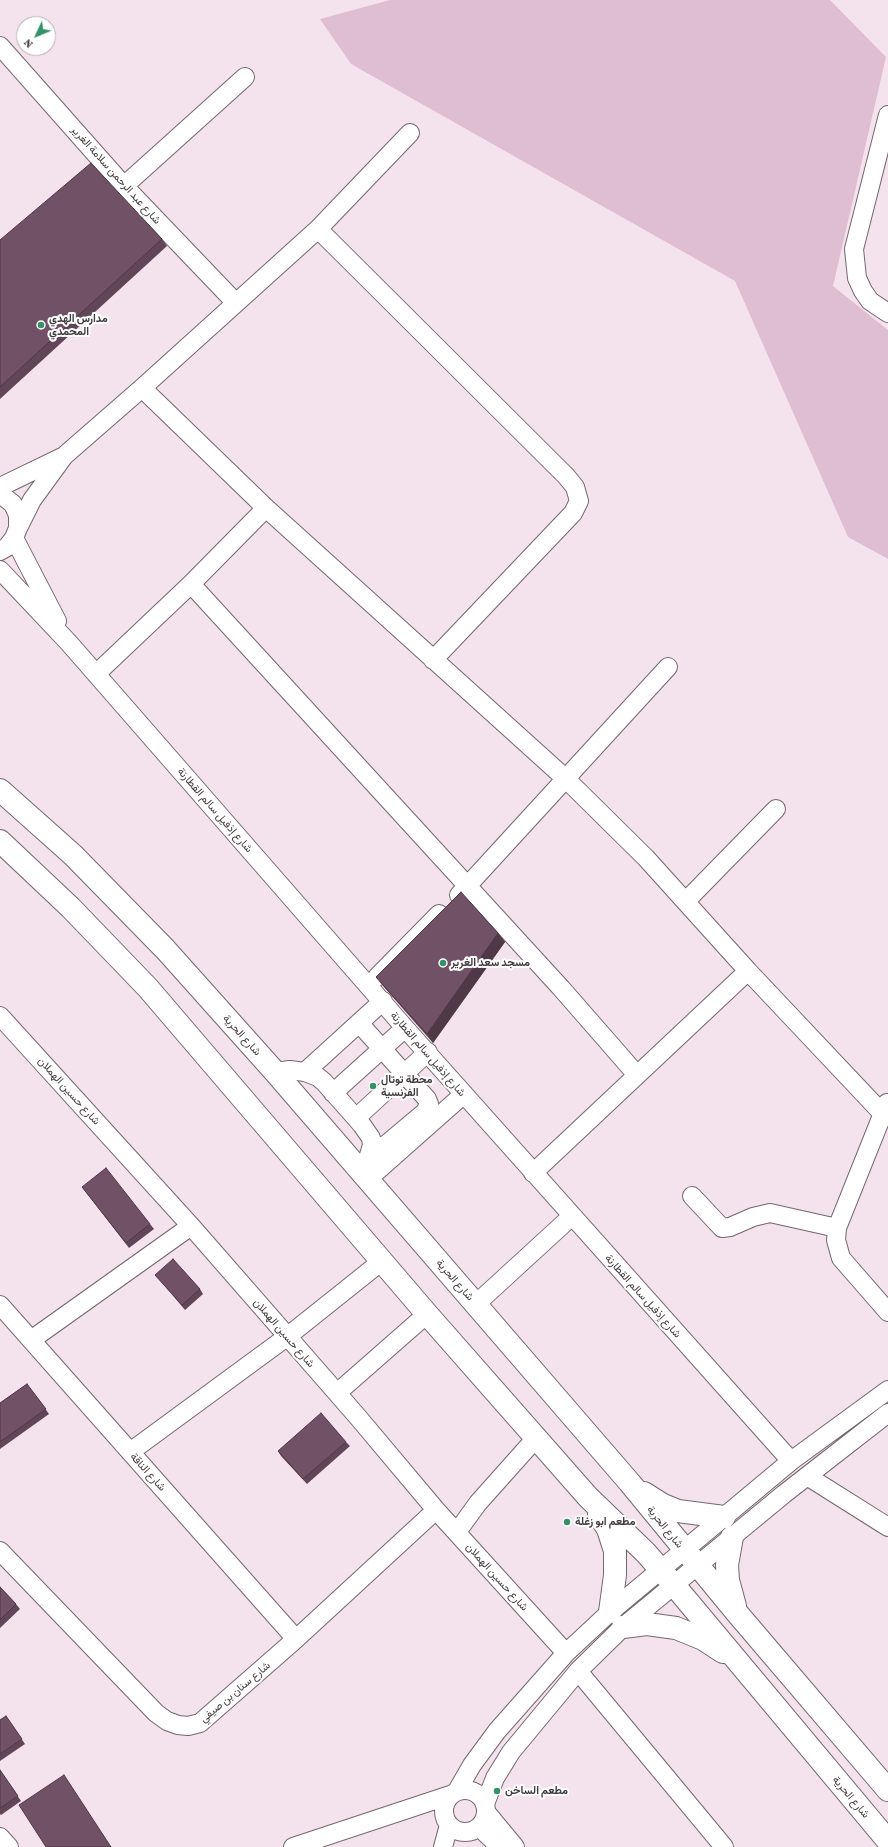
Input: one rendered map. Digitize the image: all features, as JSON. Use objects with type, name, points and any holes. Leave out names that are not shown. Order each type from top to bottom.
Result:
[{"type":"highway","name":"شارع الحرية","points":[[0,790],[73,855],[160,944],[275,1072],[630,1483],[737,1613],[888,1790]]},
{"type":"highway","name":"شارع الحرية","points":[[0,841],[71,908],[148,988],[427,1314],[588,1497],[646,1553],[668,1577],[888,1841]]},
{"type":"highway","points":[[630,1483],[663,1505],[678,1511],[724,1517]]},
{"type":"highway","points":[[588,1497],[608,1529],[615,1551],[616,1620],[676,1628],[703,1639],[739,1662]]},
{"type":"highway","points":[[732,1537],[727,1564],[728,1580],[737,1613]]},
{"type":"street","name":"شارع عبد الرحمن سلامة الغرير","points":[[0,46],[124,186],[235,302]]},
{"type":"street","points":[[124,186],[245,77]]},
{"type":"street","points":[[887,126],[854,249],[857,278],[863,291],[870,301],[888,314]]},
{"type":"street","points":[[0,551],[7,547],[16,533],[32,500],[64,456],[142,388],[235,302],[318,229],[410,132]]},
{"type":"street","points":[[318,229],[566,476],[575,487],[579,501],[573,513],[433,660]]},
{"type":"street","points":[[142,388],[266,508],[566,779],[646,858],[748,971],[886,1110],[837,1228],[836,1240],[841,1258],[888,1312]]},
{"type":"street","points":[[0,487],[64,456]]},
{"type":"street","name":"شارع إذفيل سالم القطارنة","points":[[0,494],[13,504],[18,516],[16,533],[69,642]]},
{"type":"street","points":[[96,674],[191,584],[266,508]]},
{"type":"street","name":"شارع إذفيل سالم القطارنة","points":[[0,570],[69,642],[405,1028],[791,1461]]},
{"type":"street","points":[[191,584],[561,988],[637,1075]]},
{"type":"street","points":[[369,985],[468,887],[668,667]]},
{"type":"street","points":[[686,901],[776,809]]},
{"type":"street","points":[[533,1173],[748,971]]},
{"type":"street","points":[[305,1072],[383,1001]]},
{"type":"street","name":"شارع حسين الهملان","points":[[0,1016],[192,1226],[436,1510],[566,1653]]},
{"type":"street","points":[[358,1023],[427,1099],[428,1107],[387,1144],[370,1152]]},
{"type":"street","points":[[333,1093],[405,1028]]},
{"type":"street","points":[[356,1118],[428,1052]]},
{"type":"street","points":[[275,1072],[290,1070],[305,1072],[318,1077],[356,1118],[371,1138],[366,1177]]},
{"type":"street","points":[[366,1177],[464,1094]]},
{"type":"street","points":[[692,1196],[722,1228],[730,1227],[753,1216],[770,1213],[837,1228]]},
{"type":"street","points":[[476,1304],[572,1216]]},
{"type":"street","points":[[31,1340],[192,1226]]},
{"type":"street","points":[[130,1452],[288,1336],[382,1261]]},
{"type":"street","name":"شارع الناقة","points":[[0,1305],[296,1639]]},
{"type":"street","points":[[337,1393],[427,1314]]},
{"type":"street","points":[[443,1847],[447,1821],[444,1809],[446,1802],[454,1793],[497,1731],[566,1653],[616,1620],[691,1558],[724,1517],[791,1461],[888,1390]]},
{"type":"street","points":[[691,1558],[732,1537],[888,1413]]},
{"type":"street","points":[[456,1532],[478,1503],[536,1438]]},
{"type":"street","points":[[807,1476],[888,1527]]},
{"type":"street","name":"شارع سنان بن صيفي","points":[[0,1551],[156,1714],[167,1721],[178,1725],[188,1726],[200,1723],[296,1639],[436,1510]]},
{"type":"street","points":[[404,1809],[447,1821],[455,1830],[463,1832],[477,1824],[495,1778],[511,1752],[578,1671],[616,1620]]},
{"type":"street","points":[[578,1671],[724,1847]]},
{"type":"street","points":[[293,1847],[404,1809],[466,1790],[474,1792],[480,1797],[477,1824]]},
{"type":"street","points":[[477,1824],[500,1847]]},
{"type":"street","points":[[477,1824],[515,1847]]},
{"type":"street","points":[[0,1837],[9,1847]]},
{"type":"shaded area","points":[[390,0],[830,0],[886,57],[833,286],[888,330],[888,559],[848,537],[735,281],[351,64],[320,19]]},
{"type":"building","name":"مدارس الهدي المحمدي","points":[[91,163],[162,239],[0,387],[0,240]]},
{"type":"building","name":"مسجد سعد الغرير","points":[[461,892],[498,933],[427,1034],[376,977]]},
{"type":"building","points":[[106,1168],[150,1224],[126,1243],[82,1187]]},
{"type":"building","points":[[173,1259],[200,1289],[182,1305],[155,1275]]},
{"type":"building","points":[[27,1384],[46,1409],[0,1442],[0,1403]]},
{"type":"building","points":[[321,1413],[346,1442],[303,1479],[278,1451]]},
{"type":"building","points":[[0,1587],[16,1604],[0,1620]]},
{"type":"building","points":[[6,1716],[22,1739],[0,1754],[0,1720]]},
{"type":"building","points":[[0,1770],[18,1796],[0,1808]]},
{"type":"building","points":[[64,1775],[111,1847],[46,1847],[19,1805]]},
{"type":"place","name":"مدارس الهدي المحمدي","points":[[41,325]]},
{"type":"place","name":"مسجد سعد الغرير","points":[[443,963]]},
{"type":"place","name":"محطة توتال الفرنسية","points":[[373,1086]]},
{"type":"place","name":"مطعم ابو زغلة","points":[[567,1522]]},
{"type":"place","name":"مطعم الساخن","points":[[497,1791]]}]
